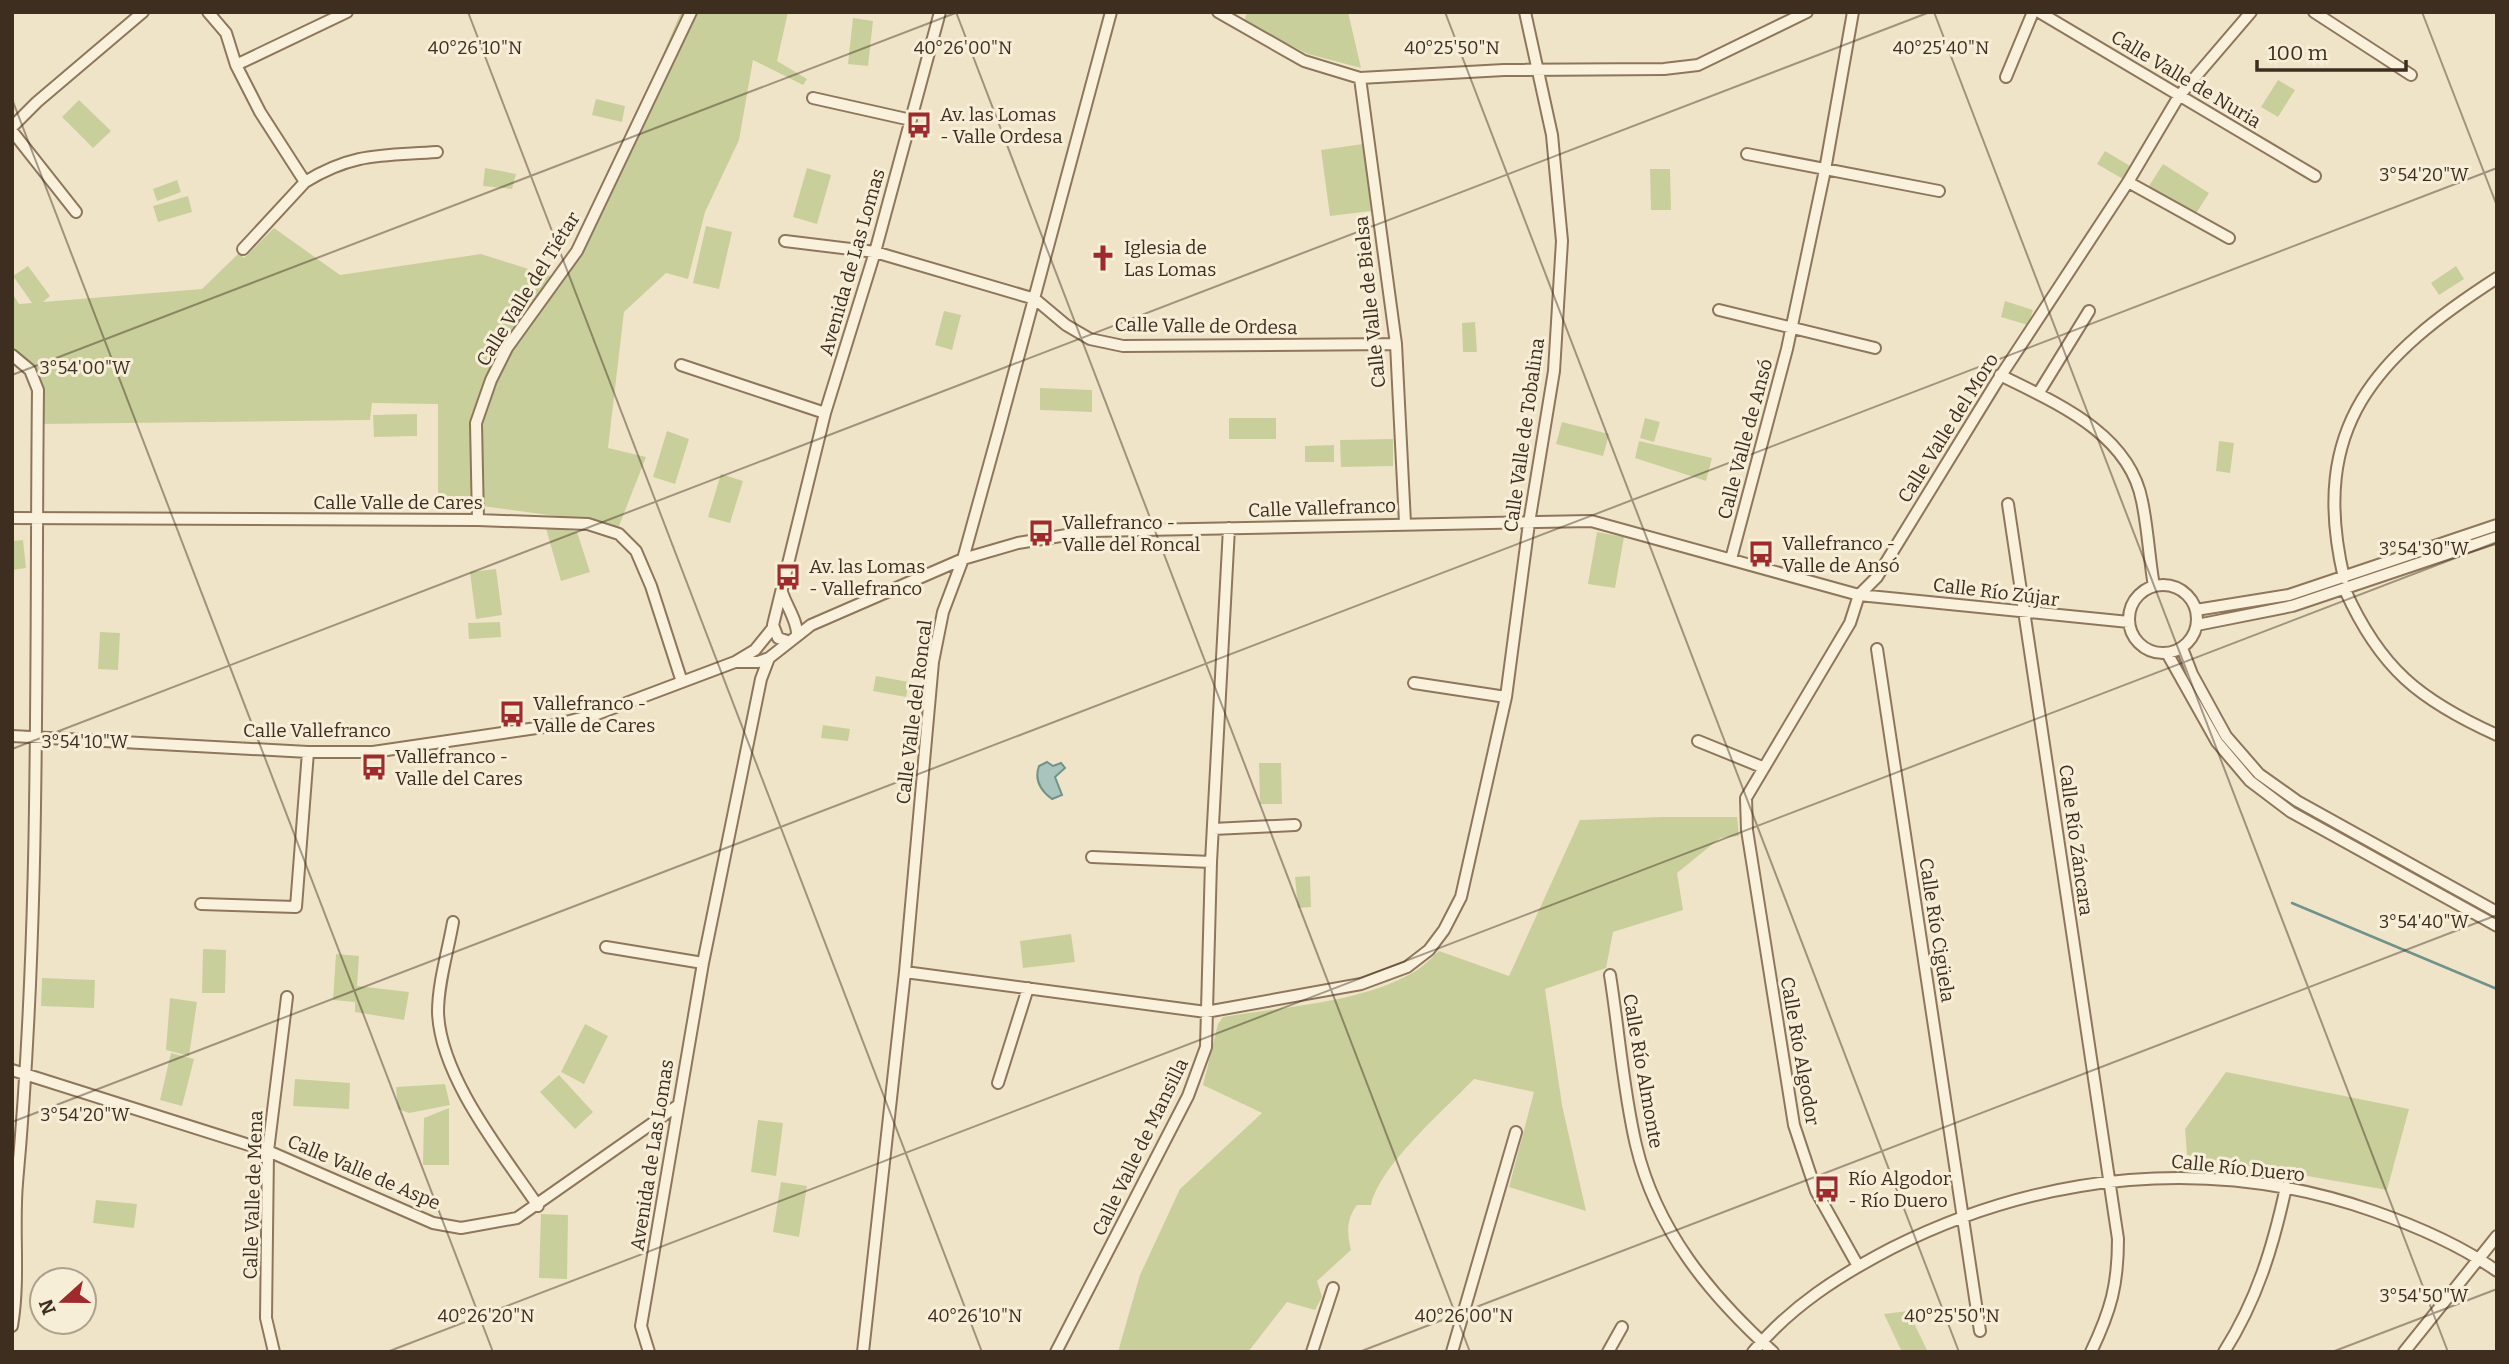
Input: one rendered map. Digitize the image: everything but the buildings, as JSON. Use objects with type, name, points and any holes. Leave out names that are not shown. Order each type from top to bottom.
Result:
[{"type":"street","points":[[76,212],[12,129],[37,102],[144,12]]},
{"type":"street","points":[[208,12],[226,33],[236,65],[260,112],[305,182]]},
{"type":"street","points":[[236,65],[347,12]]},
{"type":"street","name":"Calle Valle del Tiétar","points":[[478,520],[476,423],[491,380],[507,348],[577,251],[691,12]]},
{"type":"street","name":"Avenida de Las Lomas","points":[[773,627],[825,413],[875,252],[940,12]]},
{"type":"street","name":"Calle Valle del Roncal","points":[[863,1352],[905,972],[933,662],[943,612],[963,559],[1111,12]]},
{"type":"street","points":[[1218,12],[1304,61],[1360,78],[1504,70],[1536,72],[1698,65],[1807,12]]},
{"type":"street","name":"Calle Valle de Tobalina","points":[[905,972],[1206,1012],[1361,984],[1407,967],[1429,950],[1444,930],[1461,897],[1506,697],[1528,523],[1554,371],[1562,241],[1552,135],[1536,72],[1525,12]]},
{"type":"street","name":"Calle Valle de Ansó","points":[[1731,559],[1792,327],[1825,170],[1853,12]]},
{"type":"street","points":[[2006,77],[2033,12]]},
{"type":"street","name":"Calle Valle de Nuria","points":[[2039,12],[2315,176]]},
{"type":"street","name":"Calle Valle del Moro","points":[[1747,830],[1746,797],[1850,622],[1859,595],[1877,577],[2000,375],[2128,182],[2179,96],[2252,12]]},
{"type":"street","points":[[2314,12],[2411,75]]},
{"type":"street","name":"Calle Valle de Bielsa","points":[[1360,78],[1396,344],[1405,523]]},
{"type":"street","points":[[813,98],[911,120]]},
{"type":"street","points":[[243,249],[305,182],[331,166],[365,155],[437,152]]},
{"type":"street","points":[[1747,154],[1939,191]]},
{"type":"street","points":[[2128,182],[2229,238]]},
{"type":"street","name":"Calle Valle de Ordesa","points":[[785,241],[875,252],[1035,299],[1066,325],[1090,339],[1123,346],[1396,344]]},
{"type":"street","points":[[2497,278],[2442,314],[2384,366],[2355,409],[2340,449],[2332,499],[2335,542],[2344,584],[2378,653],[2425,696],[2497,735]]},
{"type":"street","points":[[1719,310],[1875,348]]},
{"type":"street","points":[[2038,394],[2089,311]]},
{"type":"street","points":[[12,355],[30,370],[38,390],[35,738],[27,1076],[14,1195],[12,1326]]},
{"type":"street","points":[[681,365],[825,413]]},
{"type":"street","points":[[2000,375],[2105,434],[2131,470],[2142,499],[2154,586]]},
{"type":"street","name":"Calle Río Záncara","points":[[2008,504],[2118,1239],[2118,1275],[2113,1303],[2091,1352]]},
{"type":"street","name":"Calle Valle de Cares","points":[[12,518],[478,520],[588,524],[620,534],[636,551],[651,586],[682,682]]},
{"type":"street","name":"Calle Vallefranco","points":[[735,662],[763,660],[811,625],[963,559],[1018,543],[1091,531],[1591,521],[1859,595]]},
{"type":"street","points":[[2197,625],[2292,606],[2497,525]]},
{"type":"street","name":"Calle Valle de Mansilla","points":[[1056,1352],[1197,1077],[1206,1047],[1211,863],[1228,528]]},
{"type":"street","points":[[2196,610],[2344,584],[2497,537]]},
{"type":"street","points":[[2154,586],[2180,590],[2196,610],[2197,625],[2194,634],[2182,648],[2167,653],[2146,649],[2138,642],[2129,622],[2135,600],[2154,586]]},
{"type":"street","points":[[782,592],[790,616],[797,624],[792,638],[778,638],[773,627],[779,617],[790,616]]},
{"type":"street","name":"Calle Río Zújar","points":[[1859,595],[2129,622]]},
{"type":"street","name":"Calle Vallefranco","points":[[12,736],[309,752],[373,752],[550,726],[597,715],[735,662],[755,650],[773,627]]},
{"type":"street","points":[[2182,648],[2192,674],[2227,736],[2259,774],[2297,801],[2497,912]]},
{"type":"street","name":"Calle Río Cigüela","points":[[1877,649],[1980,1331]]},
{"type":"street","points":[[755,650],[763,660]]},
{"type":"street","points":[[2167,653],[2217,742],[2250,781],[2291,812],[2497,926]]},
{"type":"street","name":"Avenida de Las Lomas","points":[[649,1352],[641,1326],[677,1106],[763,660]]},
{"type":"street","points":[[1414,683],[1506,697]]},
{"type":"street","points":[[1698,741],[1762,767]]},
{"type":"street","points":[[201,904],[296,907],[309,752]]},
{"type":"street","points":[[1213,829],[1295,825]]},
{"type":"street","name":"Calle Río Algodor","points":[[1747,830],[1794,1125],[1816,1191],[1858,1266]]},
{"type":"street","points":[[1092,858],[1211,863]]},
{"type":"street","points":[[453,922],[438,1012],[443,1041],[458,1080],[538,1206]]},
{"type":"street","points":[[606,947],[703,963]]},
{"type":"street","name":"Calle Río Almonte","points":[[1610,975],[1636,1145],[1660,1212],[1701,1279],[1728,1311],[1773,1352]]},
{"type":"street","points":[[998,1083],[1028,988]]},
{"type":"street","name":"Calle Valle de Mena","points":[[274,1352],[266,1318],[268,1151],[287,997]]},
{"type":"street","name":"Calle Valle de Aspe","points":[[12,1070],[268,1151],[433,1223],[461,1228],[491,1225],[517,1218],[538,1206],[677,1106]]},
{"type":"street","points":[[1452,1352],[1516,1132]]},
{"type":"street","name":"Calle Río Duero","points":[[1754,1352],[1804,1303],[1858,1266],[1963,1217],[2038,1193],[2109,1181],[2197,1177],[2286,1187],[2345,1202],[2405,1222],[2479,1259],[2497,1271]]},
{"type":"street","points":[[2224,1352],[2261,1282],[2286,1187]]},
{"type":"street","points":[[2404,1352],[2497,1236]]},
{"type":"street","points":[[1312,1352],[1333,1288]]},
{"type":"street","points":[[1608,1352],[1622,1327]]},
{"type":"green space","points":[[681,12],[788,12],[777,61],[807,79],[803,85],[753,60],[739,140],[705,212],[688,279],[666,273],[624,312],[608,448],[646,457],[617,531],[585,520],[438,500],[438,404],[372,403],[370,420],[40,424],[33,368],[12,349],[12,293],[19,304],[32,303],[13,276],[28,266],[50,296],[43,302],[202,289],[239,253],[244,258],[274,228],[340,275],[481,254],[554,277],[608,181]]},
{"type":"green space","points":[[1247,12],[1348,12],[1361,68],[1308,54],[1244,22]]},
{"type":"green space","points":[[853,18],[873,21],[868,66],[848,64]]},
{"type":"green space","points":[[2278,80],[2295,90],[2278,117],[2261,107]]},
{"type":"green space","points":[[596,99],[625,106],[622,122],[592,115]]},
{"type":"green space","points":[[79,100],[111,131],[93,148],[62,117]]},
{"type":"green space","points":[[1363,144],[1371,211],[1330,216],[1321,150]]},
{"type":"green space","points":[[2105,151],[2130,166],[2123,179],[2097,164]]},
{"type":"green space","points":[[2163,164],[2209,193],[2195,215],[2149,186]]},
{"type":"green space","points":[[485,168],[516,174],[512,189],[483,186]]},
{"type":"green space","points":[[807,168],[831,175],[817,224],[793,217]]},
{"type":"green space","points":[[1650,169],[1670,169],[1671,210],[1651,210]]},
{"type":"green space","points":[[177,180],[181,192],[157,201],[153,189]]},
{"type":"green space","points":[[188,196],[192,212],[158,222],[153,206]]},
{"type":"green space","points":[[706,226],[732,232],[719,289],[693,283]]},
{"type":"green space","points":[[2456,266],[2464,279],[2439,295],[2431,283]]},
{"type":"green space","points":[[2005,301],[2033,310],[2028,325],[2001,317]]},
{"type":"green space","points":[[944,311],[961,315],[952,350],[935,345]]},
{"type":"green space","points":[[1475,322],[1477,352],[1463,352],[1462,323]]},
{"type":"green space","points":[[1040,388],[1092,390],[1092,412],[1040,410]]},
{"type":"green space","points":[[417,414],[417,436],[374,437],[373,415]]},
{"type":"green space","points":[[1229,418],[1276,418],[1276,439],[1229,439]]},
{"type":"green space","points":[[1645,418],[1660,422],[1654,442],[1640,438]]},
{"type":"green space","points":[[1562,422],[1609,434],[1603,456],[1556,444]]},
{"type":"green space","points":[[667,431],[689,439],[675,484],[653,477]]},
{"type":"green space","points":[[1393,439],[1393,466],[1341,467],[1340,440]]},
{"type":"green space","points":[[1639,441],[1712,458],[1706,481],[1635,458]]},
{"type":"green space","points":[[2219,441],[2234,443],[2230,473],[2216,471]]},
{"type":"green space","points":[[1334,445],[1334,462],[1305,462],[1305,446]]},
{"type":"green space","points":[[721,474],[743,481],[730,523],[708,517]]},
{"type":"green space","points":[[545,525],[577,532],[590,572],[561,581]]},
{"type":"green space","points":[[1597,532],[1624,537],[1615,588],[1588,584]]},
{"type":"green space","points":[[23,540],[26,568],[12,570],[12,541]]},
{"type":"green space","points":[[496,569],[502,615],[476,619],[470,572]]},
{"type":"green space","points":[[500,622],[501,637],[469,639],[468,623]]},
{"type":"green space","points":[[100,632],[120,633],[118,670],[98,669]]},
{"type":"green space","points":[[876,676],[909,682],[906,697],[873,691]]},
{"type":"green space","points":[[823,725],[850,729],[848,741],[821,738]]},
{"type":"green space","points":[[1259,763],[1281,763],[1282,804],[1260,804]]},
{"type":"green space","points":[[1737,817],[1739,836],[1720,838],[1677,873],[1683,910],[1613,932],[1606,968],[1545,989],[1562,1105],[1586,1211],[1509,1187],[1534,1092],[1474,1079],[1400,1156],[1377,1189],[1371,1205],[1357,1205],[1348,1227],[1351,1250],[1317,1281],[1322,1297],[1315,1310],[1287,1302],[1248,1352],[1118,1352],[1140,1275],[1180,1189],[1262,1113],[1203,1085],[1218,1024],[1223,1017],[1321,1002],[1369,991],[1414,972],[1439,951],[1509,976],[1580,820]]},
{"type":"green space","points":[[1310,876],[1311,907],[1298,908],[1295,877]]},
{"type":"green space","points":[[1071,934],[1075,962],[1023,968],[1020,941]]},
{"type":"green space","points":[[203,949],[226,950],[225,993],[202,993]]},
{"type":"green space","points":[[336,954],[359,956],[357,986],[409,992],[404,1020],[355,1012],[355,1002],[333,1000]]},
{"type":"green space","points":[[42,978],[95,980],[94,1008],[41,1006]]},
{"type":"green space","points":[[170,998],[197,1002],[189,1056],[166,1050]]},
{"type":"green space","points":[[585,1024],[608,1036],[584,1084],[561,1072]]},
{"type":"green space","points":[[171,1053],[194,1059],[182,1106],[160,1100]]},
{"type":"green space","points":[[2226,1072],[2409,1109],[2387,1190],[2187,1155],[2185,1129]]},
{"type":"green space","points":[[559,1075],[593,1112],[575,1129],[540,1092]]},
{"type":"green space","points":[[295,1079],[350,1083],[349,1109],[293,1106]]},
{"type":"green space","points":[[445,1084],[450,1105],[409,1113],[398,1109],[396,1087]]},
{"type":"green space","points":[[449,1108],[449,1165],[423,1165],[424,1118]]},
{"type":"green space","points":[[758,1120],[783,1123],[776,1176],[751,1172]]},
{"type":"green space","points":[[781,1182],[807,1186],[799,1237],[773,1232]]},
{"type":"green space","points":[[96,1200],[137,1204],[134,1228],[93,1223]]},
{"type":"green space","points":[[541,1214],[568,1215],[567,1279],[539,1278]]},
{"type":"green space","points":[[1908,1311],[1928,1352],[1902,1352],[1884,1314]]},
{"type":"water","points":[[1047,762],[1053,766],[1061,763],[1065,768],[1055,777],[1062,795],[1052,799],[1042,789],[1037,776],[1039,766]]},
{"type":"waterway","points":[[2292,903],[2497,989]]},
{"type":"place","name":"Av. las Lomas - Valle Ordesa","points":[[919,125]]},
{"type":"place","name":"Iglesia de Las Lomas","points":[[1103,258]]},
{"type":"place","name":"Vallefranco - Valle del Roncal","points":[[1041,533]]},
{"type":"place","name":"Vallefranco - Valle de Ansó","points":[[1761,554]]},
{"type":"place","name":"Av. las Lomas - Vallefranco","points":[[788,577]]},
{"type":"place","name":"Vallefranco - Valle de Cares","points":[[512,714]]},
{"type":"place","name":"Vallefranco - Valle del Cares","points":[[374,767]]},
{"type":"place","name":"Río Algodor - Río Duero","points":[[1827,1189]]}]
